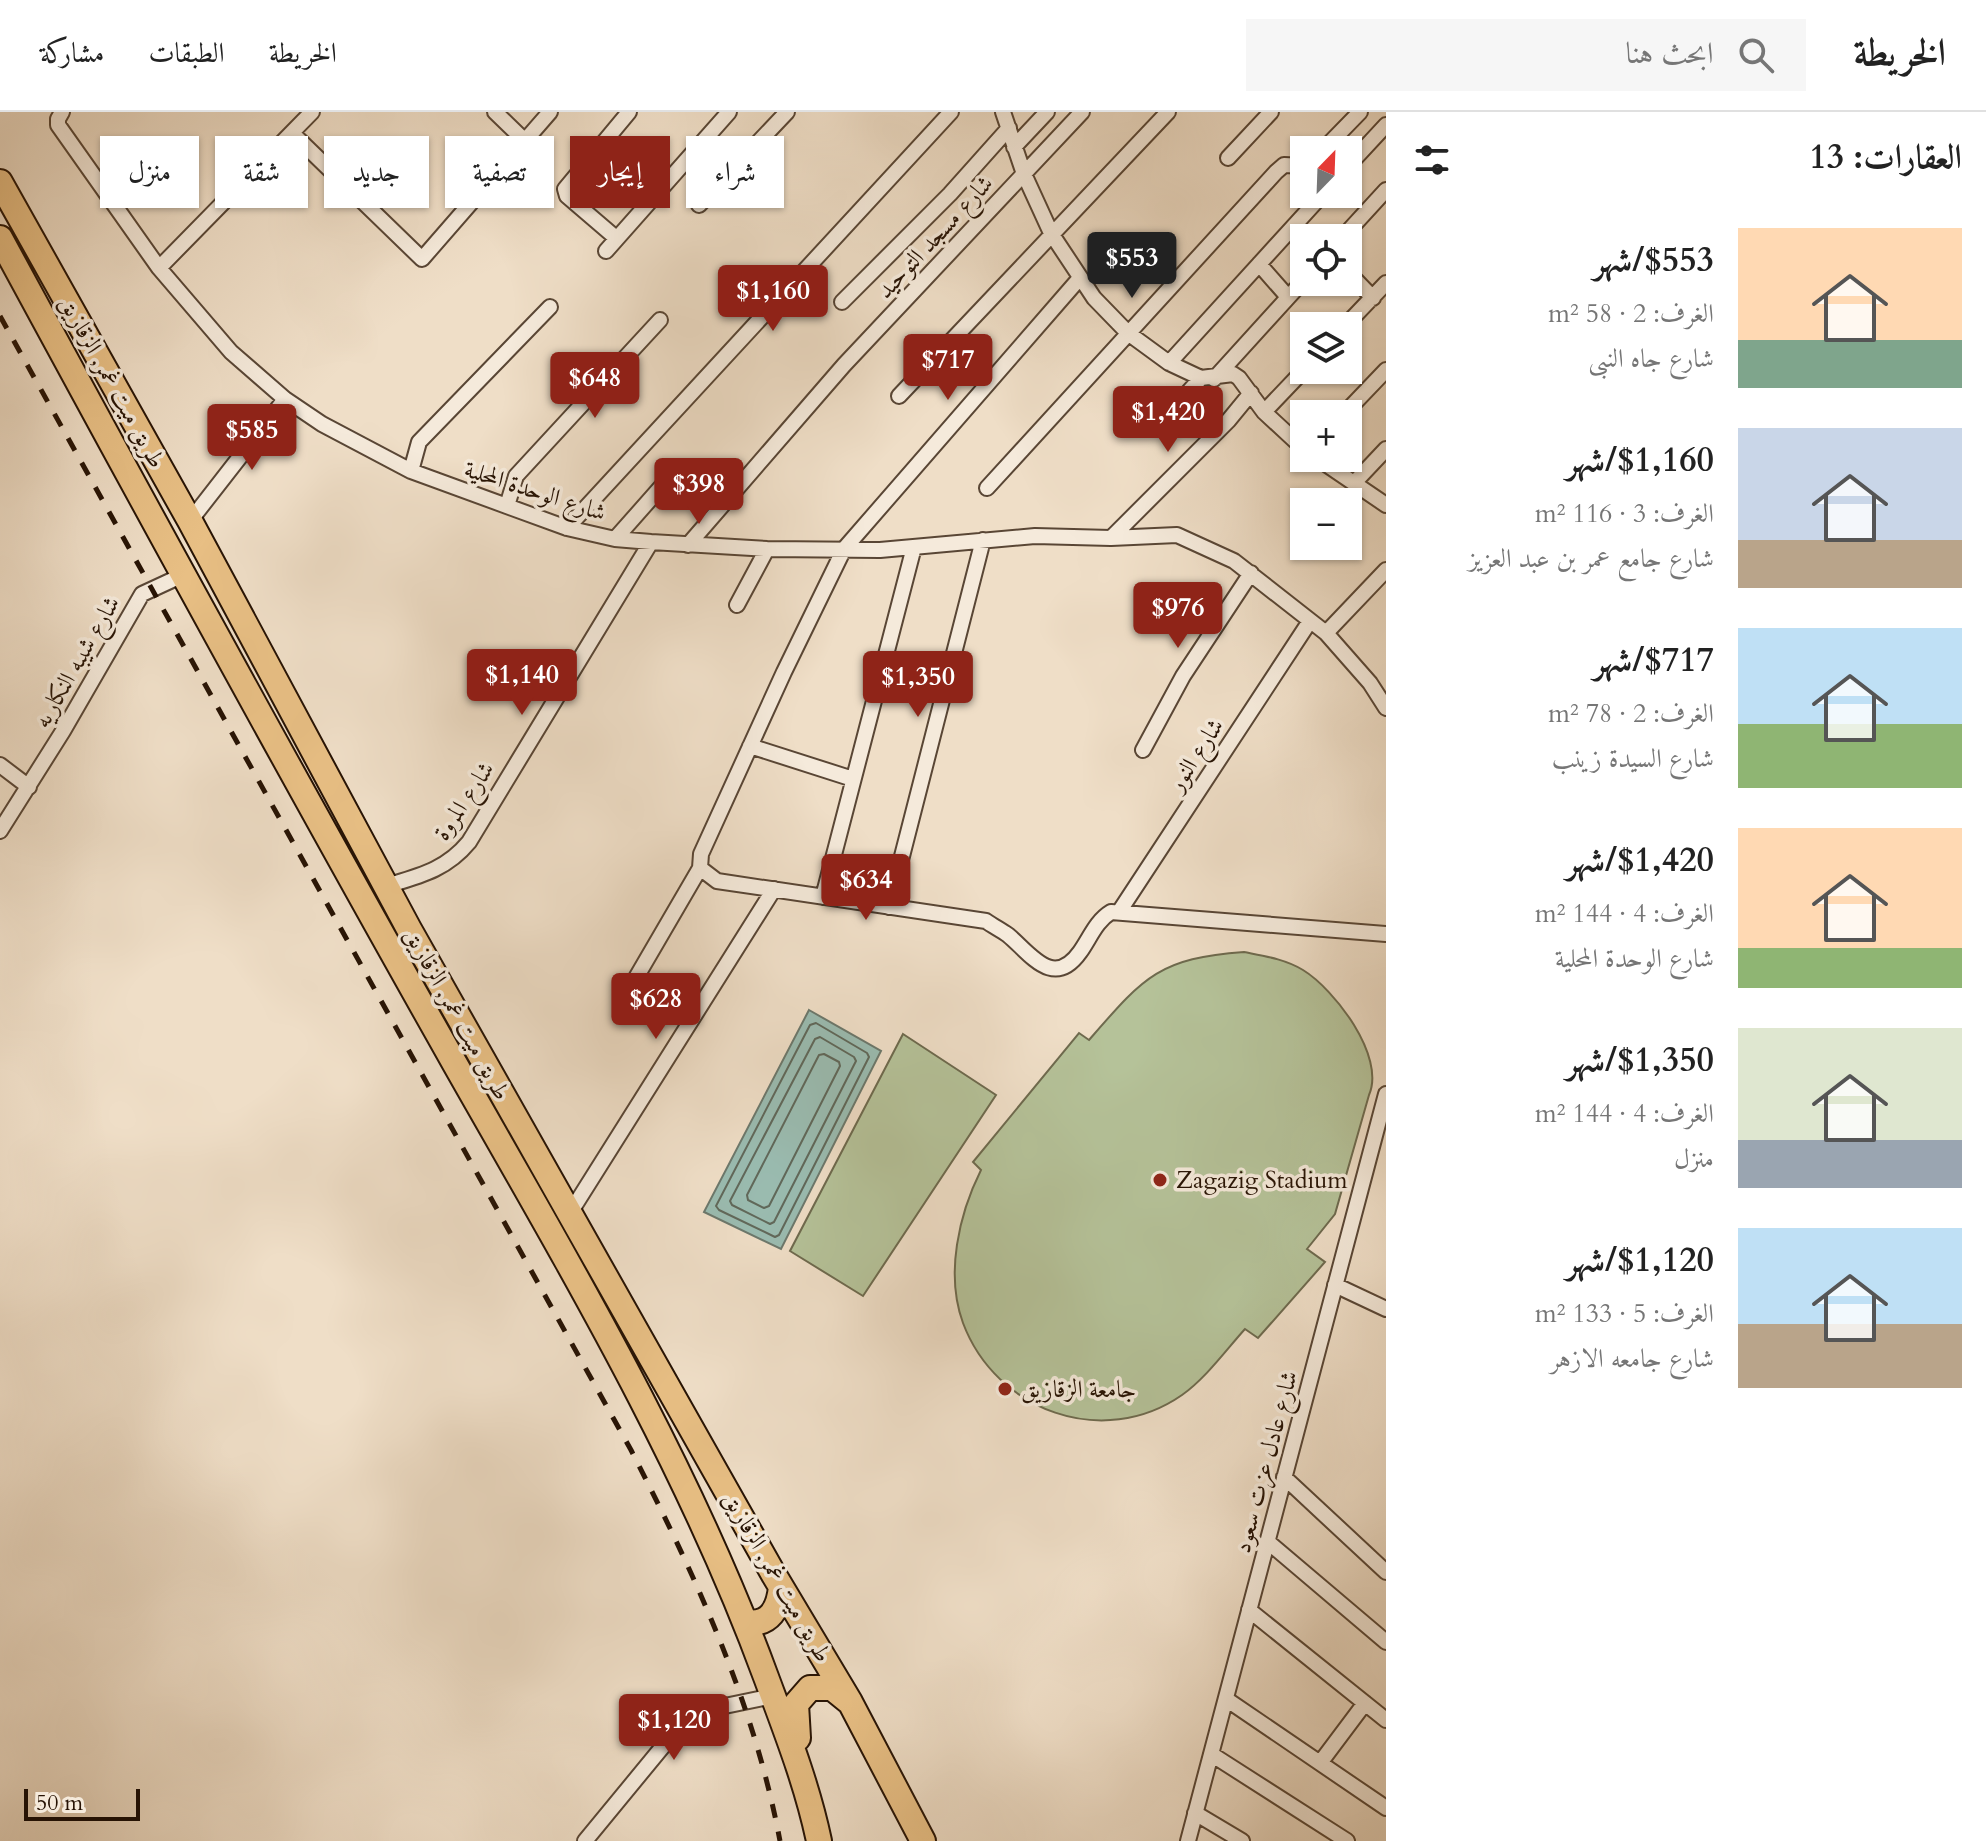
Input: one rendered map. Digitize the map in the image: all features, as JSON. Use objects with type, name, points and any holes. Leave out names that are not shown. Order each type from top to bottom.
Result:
[{"type":"highway","name":"طريق ميت غمر, الزقازيق","points":[[0,182],[190,521],[386,886],[781,1587],[850,1702],[923,1841]]},
{"type":"highway","name":"طريق ميت غمر, الزقازيق","points":[[0,238],[183,575],[596,1315],[707,1531],[746,1622],[803,1779],[819,1841]]},
{"type":"highway","points":[[746,1622],[758,1623],[772,1615],[781,1587]]},
{"type":"highway","points":[[803,1779],[795,1715],[801,1695],[821,1685],[832,1688],[850,1702]]},
{"type":"street","points":[[159,268],[312,112]]},
{"type":"street","points":[[495,112],[520,136]]},
{"type":"street","points":[[529,136],[550,112]]},
{"type":"street","points":[[616,238],[567,196],[565,189],[629,112]]},
{"type":"street","points":[[606,251],[729,112]]},
{"type":"street","points":[[764,136],[787,112]]},
{"type":"street","points":[[567,528],[951,112]]},
{"type":"street","points":[[1003,112],[1024,174],[1051,233],[1079,279],[1128,333],[1169,363],[1207,379],[1233,374],[1264,412],[1290,436]]},
{"type":"street","points":[[1014,147],[1047,112]]},
{"type":"street","name":"شارع مسجد التوحيد","points":[[688,545],[844,365],[1082,112]]},
{"type":"street","points":[[899,396],[1168,112]]},
{"type":"street","points":[[1228,158],[1271,112]]},
{"type":"street","points":[[1337,136],[1360,112]]},
{"type":"street","name":"شارع الوحدة المحلية","points":[[58,114],[76,151],[159,268],[203,323],[285,399],[361,446],[411,471],[567,528],[615,539],[767,549],[844,549],[914,547],[1035,536],[1111,538],[1177,535],[1216,550],[1251,573],[1326,633],[1370,683],[1386,708]]},
{"type":"street","points":[[1362,151],[1386,125]]},
{"type":"street","points":[[842,302],[950,194],[1009,128]]},
{"type":"street","points":[[292,133],[422,259],[467,208]]},
{"type":"street","points":[[987,488],[1276,172],[1284,165],[1290,165]]},
{"type":"street","points":[[1355,224],[1386,190]]},
{"type":"street","points":[[1169,363],[1310,208]]},
{"type":"street","points":[[1155,429],[1288,297],[1259,264]]},
{"type":"street","points":[[633,983],[700,868],[701,854],[844,549],[1079,279]]},
{"type":"street","points":[[1359,312],[1386,283]]},
{"type":"street","points":[[1362,287],[1373,298]]},
{"type":"street","points":[[411,471],[419,442],[550,307]]},
{"type":"street","points":[[507,506],[516,476],[660,320]]},
{"type":"street","points":[[1357,400],[1386,370]]},
{"type":"street","points":[[1264,412],[1291,384]]},
{"type":"street","points":[[1111,538],[1228,421],[1251,393]]},
{"type":"street","points":[[190,521],[285,399]]},
{"type":"street","points":[[1354,483],[1386,449]]},
{"type":"street","points":[[1338,472],[1386,505]]},
{"type":"street","points":[[615,539],[669,478]]},
{"type":"street","points":[[700,868],[705,875],[717,881],[889,907],[983,540]]},
{"type":"street","name":"شارع المروة","points":[[386,886],[434,871],[453,859],[469,842],[651,542]]},
{"type":"street","points":[[823,897],[914,547]]},
{"type":"street","points":[[737,605],[767,549]]},
{"type":"street","points":[[1326,633],[1386,570]]},
{"type":"street","points":[[1143,750],[1183,676],[1251,573]]},
{"type":"street","name":"شارع شيبه النكاريه","points":[[0,831],[142,594],[183,575]]},
{"type":"street","name":"شارع النور","points":[[889,907],[986,921],[1048,968],[1065,966],[1074,960],[1101,919],[1111,912],[1119,912],[1310,621]]},
{"type":"street","points":[[750,746],[853,779]]},
{"type":"street","points":[[0,765],[29,787]]},
{"type":"street","points":[[570,1213],[774,889]]},
{"type":"street","points":[[1119,912],[1386,934]]},
{"type":"street","name":"شارع عادل عزت سعود","points":[[1188,1841],[1385,1102]]},
{"type":"street","points":[[1335,1285],[1386,1309]]},
{"type":"street","points":[[1284,1477],[1386,1572]]},
{"type":"street","points":[[1267,1541],[1386,1642]]},
{"type":"street","points":[[1249,1610],[1386,1720]]},
{"type":"street","points":[[585,1841],[678,1728],[715,1708],[773,1696]]},
{"type":"street","points":[[1226,1699],[1386,1808]]},
{"type":"street","points":[[1320,1763],[1365,1703]]},
{"type":"street","points":[[1211,1754],[1347,1841]]},
{"type":"street","points":[[1195,1813],[1242,1841]]},
{"type":"green space","name":"Zagazig Stadium","points":[[1244,952],[1289,963],[1315,979],[1354,1025],[1370,1062],[1372,1079],[1369,1095],[1335,1214],[1307,1249],[1325,1262],[1258,1338],[1245,1329],[1182,1395],[1151,1411],[1119,1419],[1087,1420],[1055,1413],[1026,1399],[1000,1379],[979,1354],[963,1323],[955,1285],[955,1265],[966,1206],[981,1170],[973,1162],[1079,1033],[1089,1040],[1139,986],[1171,966],[1215,955]]},
{"type":"green space","points":[[903,1034],[996,1095],[863,1296],[790,1251]]},
{"type":"water","points":[[809,1010],[881,1051],[781,1249],[704,1212]]},
{"type":"railway","points":[[0,316],[631,1450],[678,1544],[720,1640],[755,1739],[780,1841]]},
{"type":"place","name":"Zagazig Stadium","points":[[1160,1180]]},
{"type":"place","name":"جامعة الزقازيق","points":[[1005,1389]]}]
